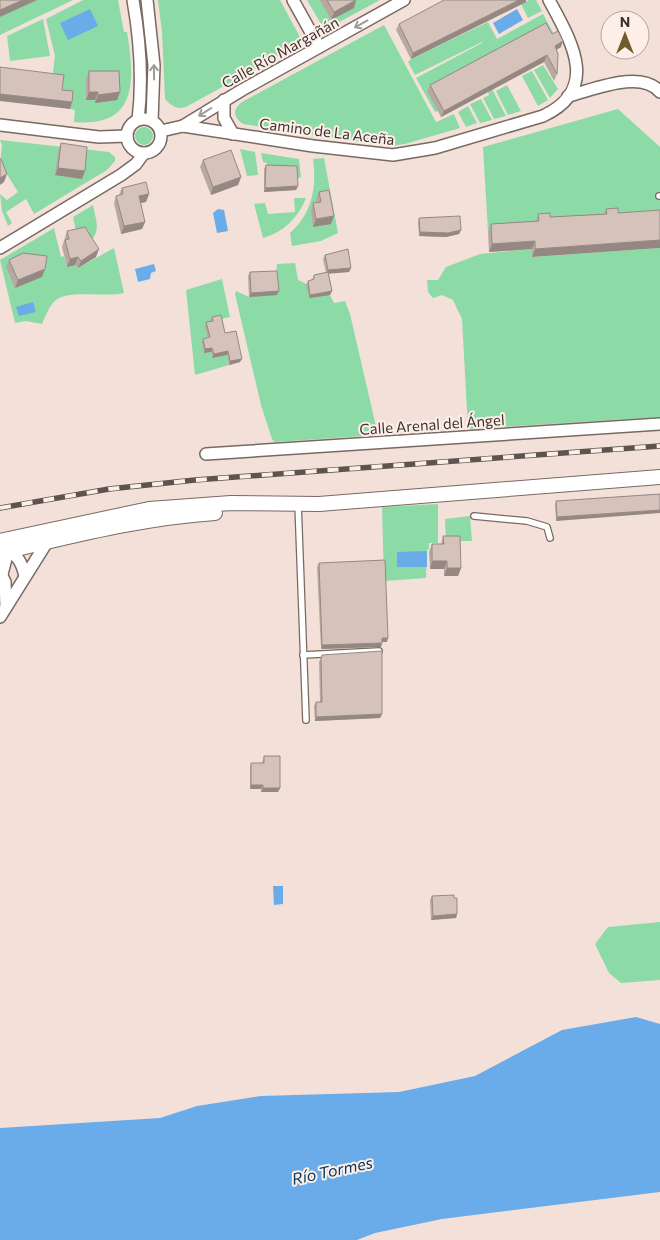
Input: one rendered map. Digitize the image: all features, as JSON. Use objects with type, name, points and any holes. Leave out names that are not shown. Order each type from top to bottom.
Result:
[{"type":"street","points":[[133,0],[142,89],[138,120],[128,129],[127,136],[129,144],[135,150],[144,153],[154,150],[160,142],[161,131],[152,120],[154,65],[147,0]]},
{"type":"street","points":[[293,0],[319,47]]},
{"type":"street","name":"Calle Río Margañán","points":[[182,126],[224,100],[404,0]]},
{"type":"street","points":[[549,0],[575,51],[576,79],[568,96]]},
{"type":"street","points":[[568,96],[629,81],[647,82],[660,92]]},
{"type":"street","name":"Camino de La Aceña","points":[[161,131],[182,126],[378,155],[406,154],[435,148],[543,116],[558,108],[568,96]]},
{"type":"street","name":"Calle Río Margañán","points":[[224,100],[224,118],[233,134]]},
{"type":"street","points":[[138,120],[152,120]]},
{"type":"street","points":[[0,124],[99,137],[127,136]]},
{"type":"street","points":[[0,248],[121,175],[136,164],[144,153]]},
{"type":"street","name":"Calle Arenal del Ángel","points":[[206,454],[660,424]]},
{"type":"street","points":[[2,548],[119,514],[195,504],[277,502],[319,504],[660,478]]},
{"type":"street","points":[[2,548],[47,542],[125,523],[165,516],[279,508],[298,503]]},
{"type":"street","points":[[3,612],[47,542]]},
{"type":"street","points":[[2,548],[1,573],[5,582],[3,612]]},
{"type":"street","points":[[2,548],[20,560],[25,576]]},
{"type":"lane","points":[[298,503],[306,720]]},
{"type":"lane","points":[[474,516],[527,521],[547,527],[550,538]]},
{"type":"lane","points":[[303,655],[379,651]]},
{"type":"green space","points":[[0,0],[73,0],[0,35]]},
{"type":"green space","points":[[83,0],[118,0],[124,32],[127,32],[130,50],[131,83],[128,97],[121,109],[110,117],[95,122],[74,122],[75,110],[70,109],[71,98],[60,97],[52,80],[55,56],[46,19]]},
{"type":"green space","points":[[138,0],[142,0],[150,86],[145,85]]},
{"type":"green space","points":[[158,0],[280,0],[299,35],[299,41],[291,49],[186,107],[177,108],[165,99],[162,32]]},
{"type":"green space","points":[[307,0],[380,0],[330,27],[321,24]]},
{"type":"green space","points":[[529,0],[536,0],[542,11],[528,18],[521,4]]},
{"type":"green space","points":[[543,14],[556,38],[428,91],[438,111],[435,112],[416,78],[482,42],[415,75],[408,62],[411,59],[488,22],[497,39]]},
{"type":"green space","points":[[43,19],[50,56],[10,61],[7,36]]},
{"type":"green space","points":[[384,25],[436,122],[454,114],[460,128],[405,144],[389,146],[243,124],[237,119],[235,111],[242,102]]},
{"type":"green space","points":[[543,65],[558,89],[550,98],[534,70]]},
{"type":"green space","points":[[532,71],[548,100],[538,106],[522,76]]},
{"type":"green space","points":[[507,85],[521,111],[508,115],[496,91]]},
{"type":"green space","points":[[492,89],[506,116],[494,119],[483,98],[489,95],[488,91]]},
{"type":"green space","points":[[481,99],[492,120],[480,123],[470,104]]},
{"type":"green space","points":[[468,106],[477,123],[466,127],[458,112]]},
{"type":"green space","points":[[618,109],[660,147],[660,218],[488,232],[483,147]]},
{"type":"green space","points":[[144,127],[150,130],[153,136],[150,142],[144,145],[138,142],[135,136],[138,130]]},
{"type":"green space","points":[[0,140],[109,152],[115,157],[115,161],[107,170],[34,214],[26,199],[6,212],[12,223],[8,226],[2,211],[0,194],[7,200],[18,192],[0,163],[2,145]]},
{"type":"green space","points":[[240,149],[255,152],[258,175],[247,176]]},
{"type":"green space","points":[[261,153],[299,159],[301,177],[296,179],[268,169],[267,163],[263,162]]},
{"type":"green space","points":[[324,158],[338,233],[321,241],[292,246],[290,233],[308,209],[311,199],[314,180],[313,159]]},
{"type":"green space","points":[[294,198],[306,198],[299,212],[284,228],[263,238],[254,204],[265,203],[268,214],[295,212]]},
{"type":"green space","points":[[93,205],[97,230],[88,243],[77,236],[73,217]]},
{"type":"green space","points":[[54,228],[61,257],[64,256],[67,267],[75,265],[78,268],[114,248],[124,293],[75,295],[58,298],[48,310],[42,324],[26,321],[15,323],[0,260]]},
{"type":"green space","points":[[660,248],[660,417],[468,429],[462,319],[453,300],[442,295],[433,298],[428,292],[427,280],[438,280],[446,267],[480,254],[532,249],[533,257]]},
{"type":"green space","points":[[295,263],[298,280],[330,295],[334,303],[345,301],[350,314],[378,435],[275,442],[272,439],[261,405],[235,294],[236,291],[249,297],[276,273],[277,264]]},
{"type":"green space","points":[[222,279],[230,317],[222,319],[213,325],[204,353],[211,352],[212,358],[227,355],[229,365],[195,375],[186,290]]},
{"type":"green space","points":[[438,504],[438,543],[429,543],[426,578],[384,581],[382,507]]},
{"type":"green space","points":[[470,516],[472,541],[446,541],[445,519]]},
{"type":"green space","points":[[660,922],[660,980],[621,983],[609,973],[595,944],[608,927]]},
{"type":"water","points":[[90,9],[98,26],[68,40],[60,23]]},
{"type":"water","points":[[517,9],[523,20],[499,34],[493,23]]},
{"type":"water","points":[[218,209],[224,210],[228,231],[217,233],[213,213]]},
{"type":"water","points":[[154,264],[156,271],[151,273],[150,279],[138,282],[135,269]]},
{"type":"water","points":[[33,302],[36,312],[19,316],[16,307]]},
{"type":"water","points":[[427,551],[427,567],[397,567],[397,552]]},
{"type":"water","points":[[273,886],[283,886],[283,904],[274,905]]},
{"type":"water","name":"Río Tormes","points":[[636,1017],[660,1024],[660,1192],[442,1219],[375,1233],[357,1240],[0,1240],[0,1128],[160,1118],[197,1106],[261,1096],[399,1092],[475,1076],[562,1030]]},
{"type":"building","points":[[0,0],[23,0],[0,10]]},
{"type":"building","points":[[327,0],[356,0],[334,12]]},
{"type":"building","points":[[444,0],[519,0],[413,53],[399,24]]},
{"type":"building","points":[[546,23],[552,34],[558,31],[563,41],[555,46],[558,54],[557,74],[547,55],[444,111],[430,85]]},
{"type":"building","points":[[0,67],[64,75],[62,90],[73,91],[72,102],[0,94]]},
{"type":"building","points":[[89,71],[119,71],[120,92],[98,95],[98,92],[89,92]]},
{"type":"building","points":[[61,143],[87,147],[85,171],[58,168]]},
{"type":"building","points":[[231,150],[241,177],[213,187],[203,160]]},
{"type":"building","points":[[0,159],[7,174],[0,178]]},
{"type":"building","points":[[266,165],[297,166],[298,186],[265,188]]},
{"type":"building","points":[[146,182],[149,194],[139,196],[145,222],[124,226],[116,196],[123,194],[122,188]]},
{"type":"building","points":[[329,190],[334,216],[316,219],[313,203],[321,202],[319,192]]},
{"type":"building","points":[[618,208],[618,213],[660,210],[660,240],[535,249],[535,241],[492,244],[491,224],[539,221],[538,214],[550,213],[550,217],[607,214],[606,209]]},
{"type":"building","points":[[460,216],[461,230],[448,233],[420,232],[419,218]]},
{"type":"building","points":[[85,227],[99,249],[81,261],[78,257],[70,259],[65,240],[69,239],[67,231]]},
{"type":"building","points":[[348,249],[351,268],[328,270],[325,255]]},
{"type":"building","points":[[23,253],[47,256],[45,269],[18,280],[9,260]]},
{"type":"building","points":[[277,271],[279,291],[251,293],[250,272]]},
{"type":"building","points":[[328,272],[332,291],[310,295],[308,281],[314,279],[314,275]]},
{"type":"building","points":[[221,315],[225,333],[236,331],[242,359],[230,361],[228,351],[214,354],[212,348],[205,349],[203,339],[210,337],[206,322],[213,321],[212,317]]},
{"type":"building","points":[[660,494],[660,510],[557,517],[556,501]]},
{"type":"building","points":[[443,536],[460,536],[461,568],[447,568],[447,561],[432,561],[432,544],[444,544]]},
{"type":"building","points":[[385,560],[388,638],[382,638],[382,643],[322,645],[319,563]]},
{"type":"building","points":[[382,651],[382,714],[316,717],[316,702],[322,702],[322,655]]},
{"type":"building","points":[[264,756],[280,756],[280,788],[263,788],[263,785],[251,785],[251,763],[264,763]]},
{"type":"building","points":[[454,895],[454,898],[457,898],[457,914],[433,916],[432,896]]},
{"type":"railway","points":[[0,508],[109,489],[195,480],[660,446]]}]
